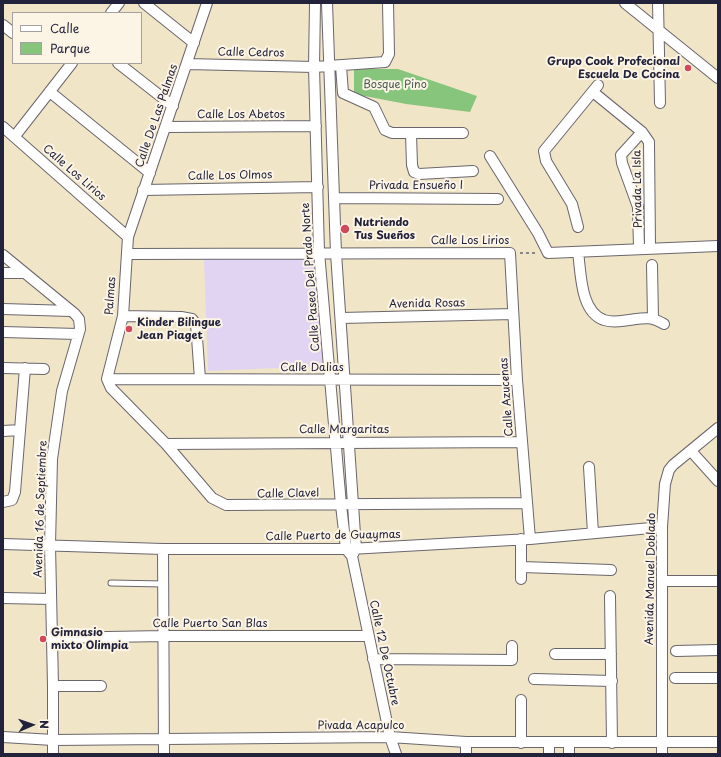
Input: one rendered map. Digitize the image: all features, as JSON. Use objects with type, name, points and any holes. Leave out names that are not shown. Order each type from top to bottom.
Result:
[{"type":"street","points":[[112,12],[118,3]]},
{"type":"street","points":[[144,3],[194,44]]},
{"type":"street","name":"Calle De Las Palmas","points":[[128,237],[207,3]]},
{"type":"street","name":"Calle Paseo Del Prado Norte","points":[[315,3],[314,66],[319,252],[341,506],[351,552]]},
{"type":"street","points":[[327,3],[336,253],[352,505],[351,552]]},
{"type":"street","name":"Calle Cedros","points":[[187,64],[341,66],[387,61],[389,54],[388,3]]},
{"type":"street","points":[[625,3],[659,32],[718,78]]},
{"type":"street","points":[[658,3],[660,103]]},
{"type":"street","points":[[3,25],[12,32]]},
{"type":"street","points":[[15,136],[71,64]]},
{"type":"street","points":[[119,64],[173,106]]},
{"type":"street","points":[[341,66],[342,88],[344,93],[374,107],[385,130],[392,133],[411,134],[464,133]]},
{"type":"street","name":"Privada La Isla","points":[[578,227],[572,204],[546,161],[544,151],[596,88],[642,132],[648,140],[650,148],[650,248]]},
{"type":"street","points":[[50,92],[150,173]]},
{"type":"street","name":"Calle Los Abetos","points":[[166,127],[316,126]]},
{"type":"street","name":"Calle Los Lirios","points":[[3,127],[128,237]]},
{"type":"street","name":"Privada La Isla","points":[[639,248],[639,213],[636,198],[622,163],[621,155],[642,132]]},
{"type":"street","points":[[411,134],[412,166],[414,172],[420,174],[473,171]]},
{"type":"street","points":[[490,156],[538,233],[548,253],[639,248],[718,246]]},
{"type":"street","name":"Calle Los Olmos","points":[[144,190],[318,187]]},
{"type":"street","name":"Privada Ensueño I","points":[[334,198],[498,199]]},
{"type":"street","points":[[639,213],[650,212]]},
{"type":"street","name":"Palmas","points":[[107,379],[123,316],[128,237]]},
{"type":"street","name":"Calle Los Lirios","points":[[127,254],[319,252],[510,253]]},
{"type":"street","points":[[578,252],[586,299],[592,311],[600,318],[612,321],[653,318],[664,324]]},
{"type":"street","name":"Calle Azucenas","points":[[510,253],[526,504],[525,539],[521,578]]},
{"type":"street","name":"Avenida 16 de Septiembre","points":[[3,255],[79,319],[78,334],[62,391],[52,459],[50,545],[53,754]]},
{"type":"street","points":[[652,266],[653,318]]},
{"type":"street","points":[[3,273],[25,273]]},
{"type":"street","points":[[3,309],[71,311]]},
{"type":"street","name":"Avenida Rosas","points":[[341,318],[513,314]]},
{"type":"street","points":[[123,316],[181,317],[192,319],[196,324],[200,379]]},
{"type":"street","points":[[3,332],[78,334]]},
{"type":"street","points":[[3,368],[44,369]]},
{"type":"street","points":[[3,502],[10,501],[14,496],[25,368]]},
{"type":"street","name":"Calle Dalias","points":[[107,379],[517,380]]},
{"type":"street","name":"Calle Clavel","points":[[107,379],[112,388],[166,444],[218,503],[234,507],[526,504]]},
{"type":"street","name":"Avenida Manuel Doblado","points":[[662,754],[662,527],[666,477],[673,465],[718,428]]},
{"type":"street","points":[[3,431],[20,430]]},
{"type":"street","name":"Calle Margaritas","points":[[166,444],[522,442]]},
{"type":"street","points":[[691,451],[718,480]]},
{"type":"street","points":[[589,467],[593,532]]},
{"type":"street","name":"Calle Puerto de Guaymas","points":[[3,544],[164,549],[351,552],[662,527]]},
{"type":"street","points":[[164,549],[164,754]]},
{"type":"street","name":"Calle 12 De Octubre","points":[[351,552],[390,737],[396,754]]},
{"type":"street","points":[[522,567],[611,570]]},
{"type":"street","points":[[663,581],[718,581]]},
{"type":"street","points":[[610,596],[612,743]]},
{"type":"street","points":[[3,598],[51,599]]},
{"type":"street","name":"Calle Puerto San Blas","points":[[52,638],[164,636],[368,636]]},
{"type":"street","points":[[373,659],[512,660],[512,646]]},
{"type":"street","points":[[676,651],[718,650]]},
{"type":"street","points":[[555,654],[611,654]]},
{"type":"street","points":[[675,678],[718,678]]},
{"type":"street","points":[[534,679],[612,681]]},
{"type":"street","points":[[53,686],[101,686]]},
{"type":"street","points":[[521,700],[521,743]]},
{"type":"street","name":"Pivada Acapulco","points":[[3,738],[53,740],[390,737],[466,742],[521,743],[718,742]]},
{"type":"street","points":[[466,742],[466,754]]},
{"type":"street","points":[[549,743],[549,754]]},
{"type":"street","points":[[569,743],[569,754]]},
{"type":"lane","points":[[111,583],[164,584]]},
{"type":"path","name":"Calle Los Lirios","points":[[510,253],[548,253]]},
{"type":"shaded area","points":[[314,255],[323,366],[208,371],[204,259]]},
{"type":"green space","name":"Bosque Pino","points":[[354,69],[398,69],[477,96],[470,112],[406,104],[354,94]]},
{"type":"place","name":"Grupo Cook Profecional Escuela De Cocina","points":[[688,68]]},
{"type":"place","name":"Nutriendo Tus Sueños","points":[[345,229]]},
{"type":"place","name":"Kinder Bilingue Jean Piaget","points":[[129,329]]},
{"type":"place","name":"Gimnasio mixto Olimpia","points":[[43,639]]}]
